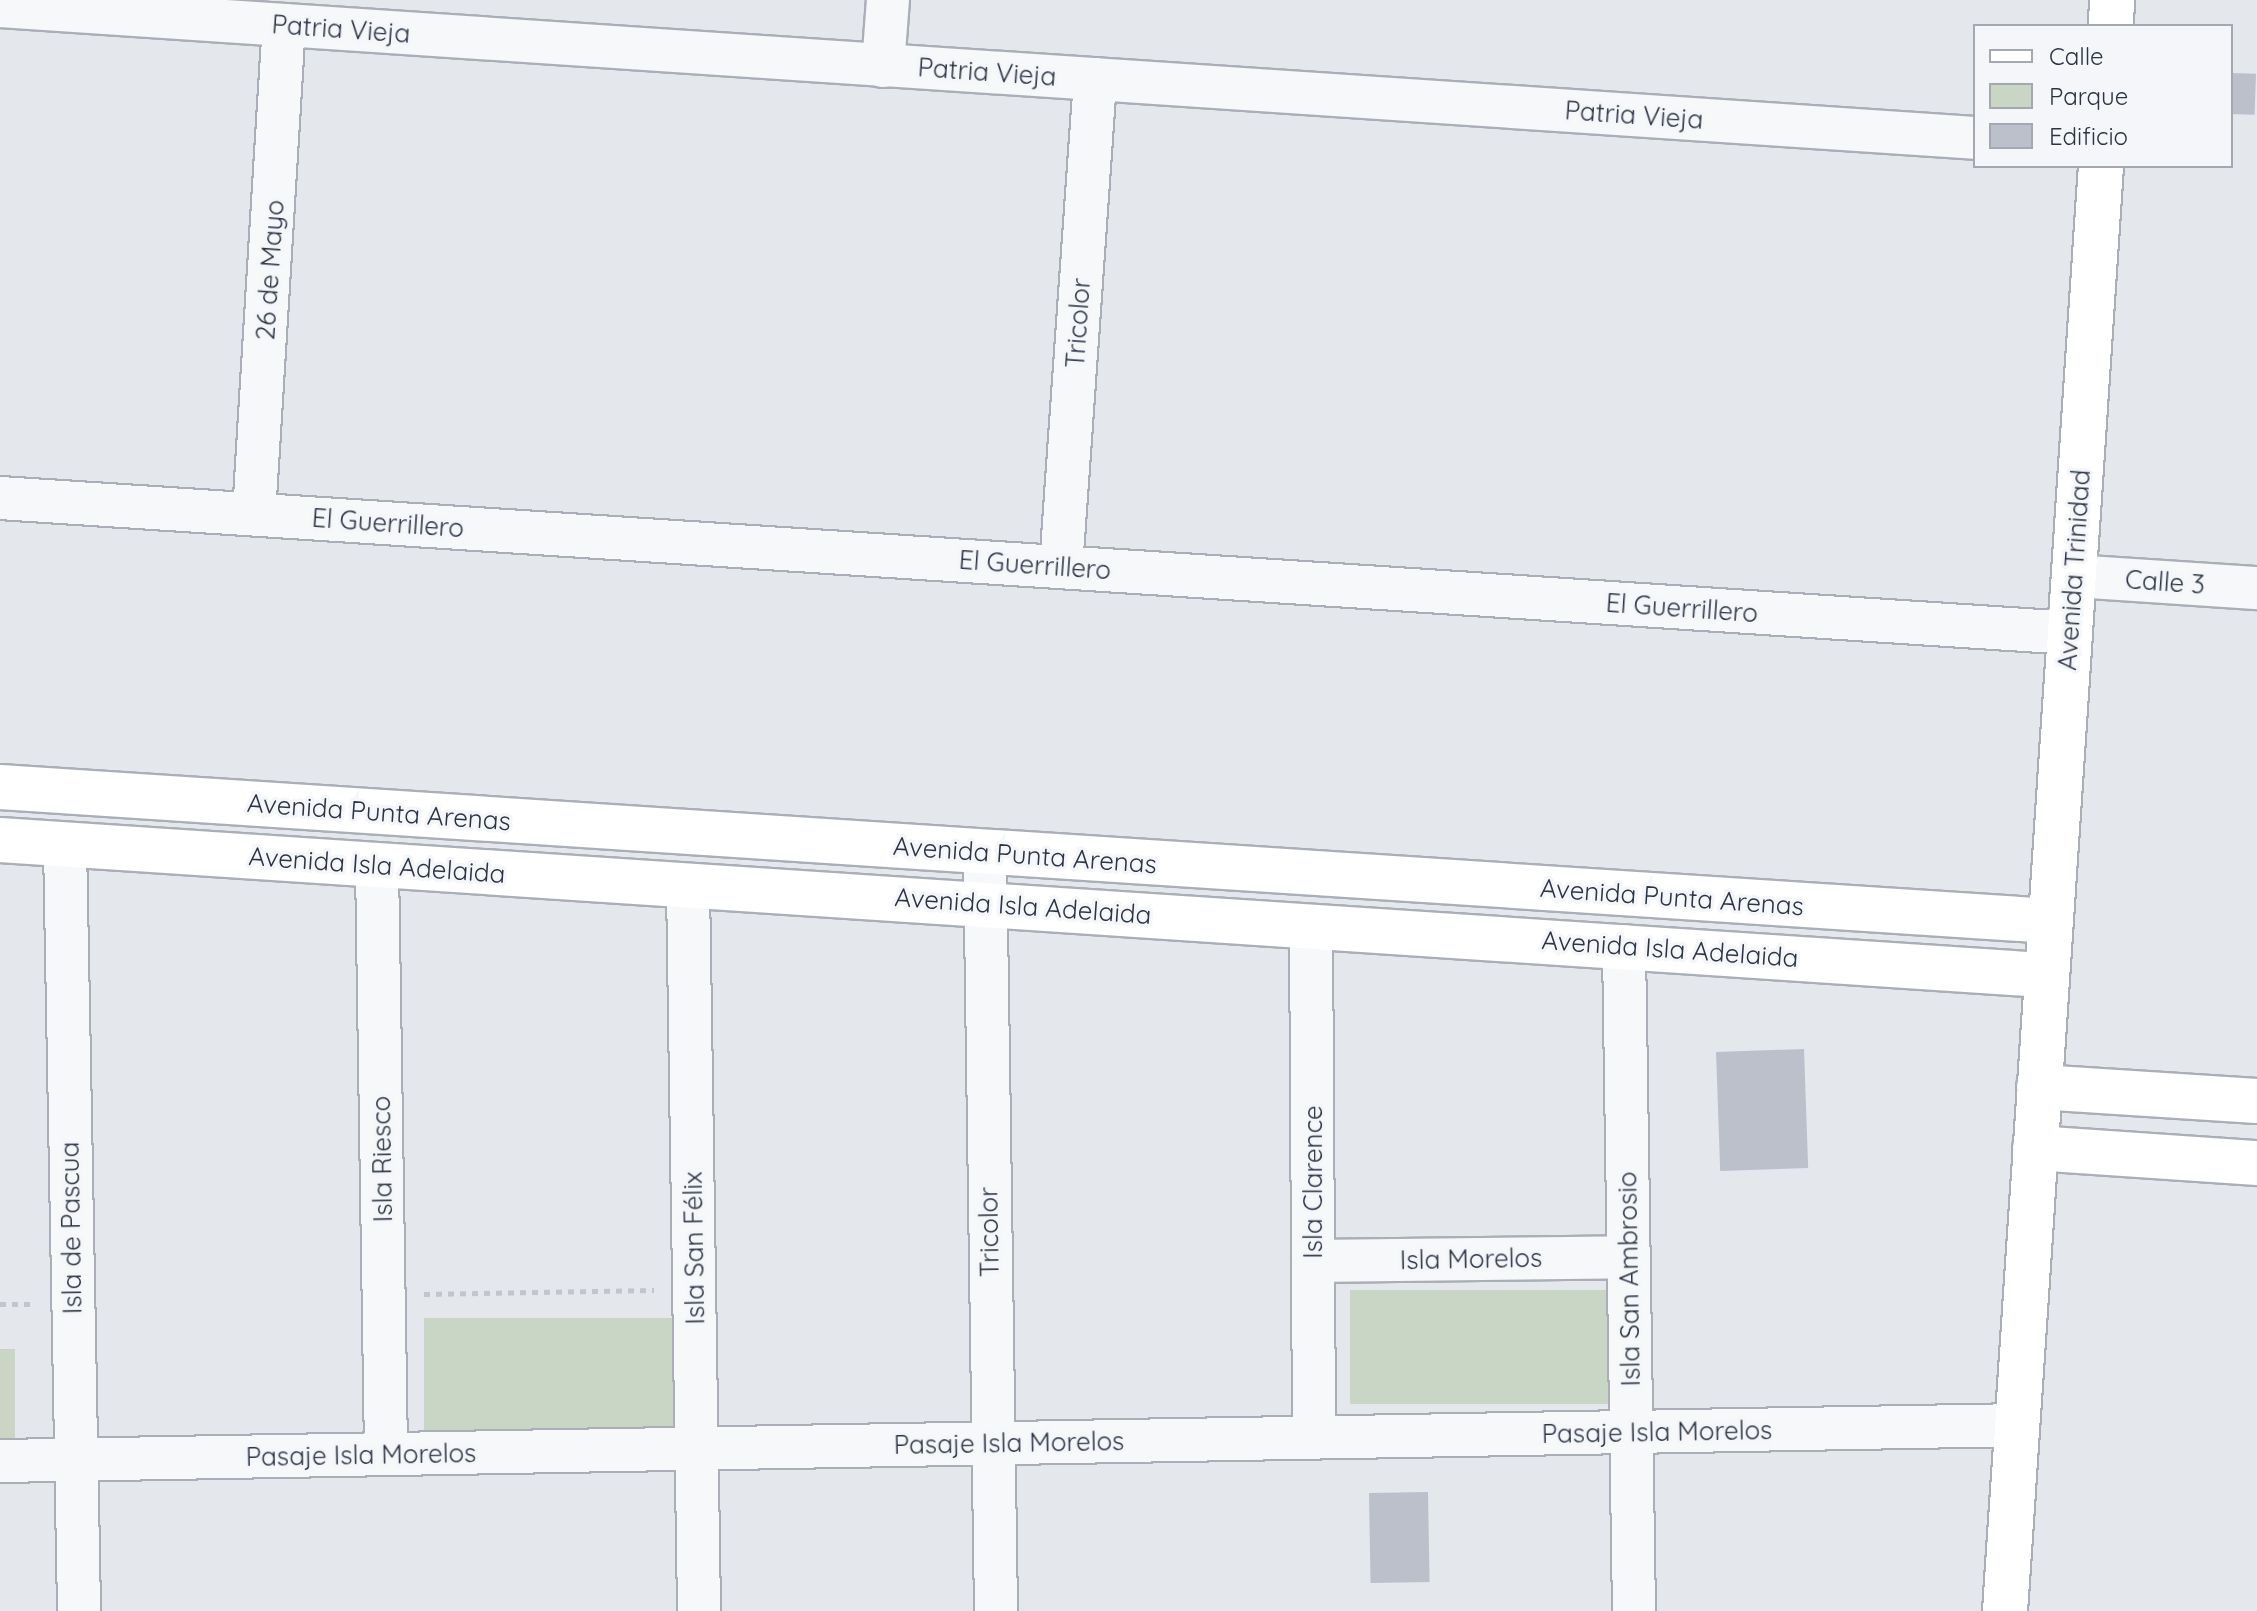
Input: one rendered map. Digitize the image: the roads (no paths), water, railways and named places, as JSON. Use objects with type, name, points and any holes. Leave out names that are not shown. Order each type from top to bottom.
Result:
[{"type":"main road","points":[[2111,24],[2112,0]]},
{"type":"main road","name":"Avenida Trinidad","points":[[2005,1611],[2101,168]]},
{"type":"main road","name":"Avenida Punta Arenas","points":[[0,787],[2051,921]]},
{"type":"main road","name":"Avenida Isla Adelaida","points":[[0,840],[2046,975]]},
{"type":"main road","points":[[2039,1087],[2257,1101]]},
{"type":"main road","points":[[2035,1148],[2257,1163]]},
{"type":"street","points":[[883,66],[888,0]]},
{"type":"street","name":"Patria Vieja","points":[[0,6],[1973,138]]},
{"type":"street","name":"26 de Mayo","points":[[254,514],[284,25]]},
{"type":"street","name":"Tricolor","points":[[1061,567],[1095,79]]},
{"type":"street","name":"El Guerrillero","points":[[0,498],[2070,633]]},
{"type":"street","name":"Calle 3","points":[[2074,576],[2257,588]]},
{"type":"street","name":"Isla de Pascua","points":[[65,845],[79,1611]]},
{"type":"street","name":"Tricolor","points":[[985,852],[983,904],[996,1611]]},
{"type":"street","name":"Isla Riesco","points":[[377,865],[386,1454]]},
{"type":"street","name":"Isla San Félix","points":[[688,885],[699,1611]]},
{"type":"street","name":"Isla Clarence","points":[[1311,926],[1314,1438]]},
{"type":"street","name":"Isla San Ambrosio","points":[[1624,946],[1634,1611]]},
{"type":"street","name":"Isla Morelos","points":[[1313,1261],[1629,1257]]},
{"type":"street","name":"Pasaje Isla Morelos","points":[[0,1461],[2018,1425]]}]
